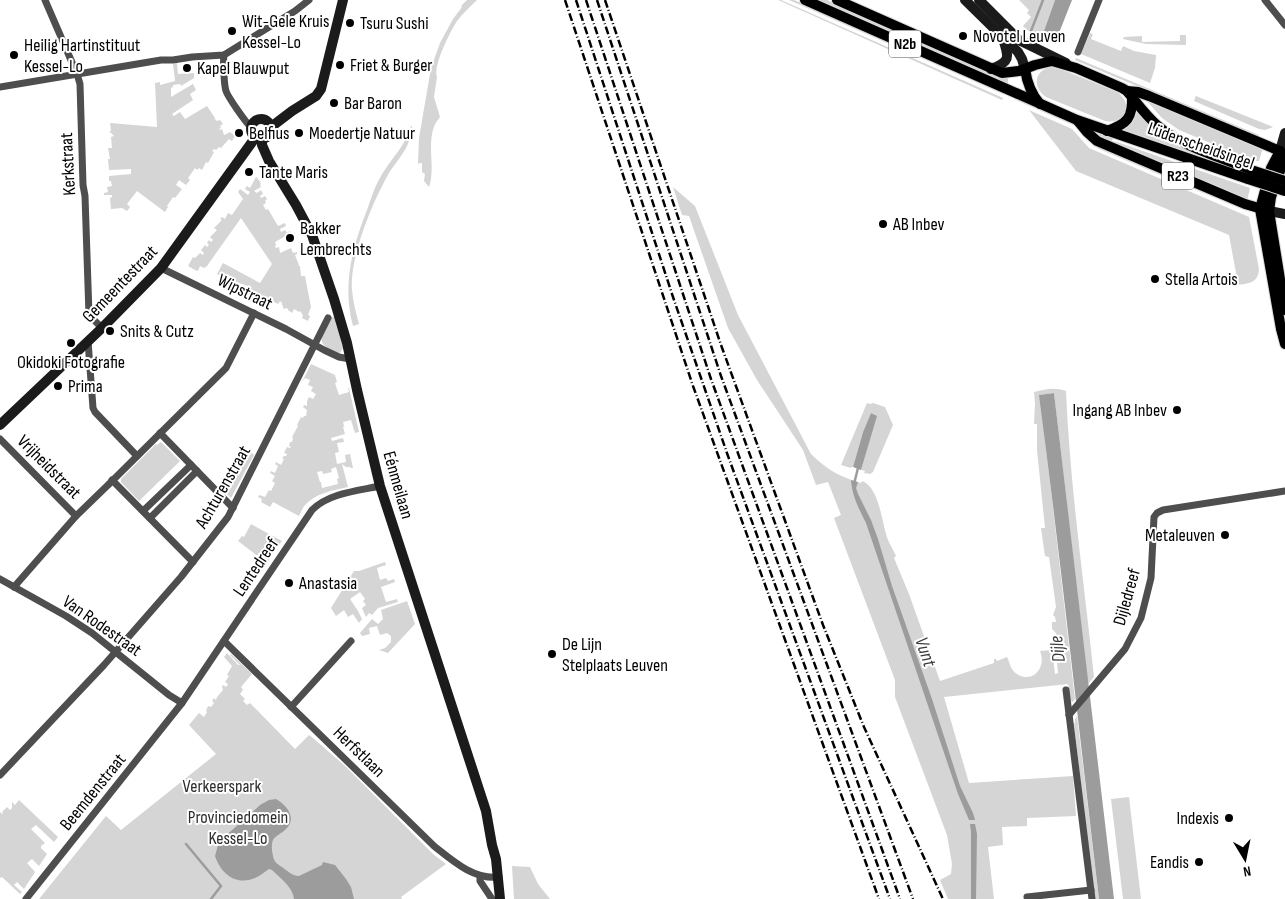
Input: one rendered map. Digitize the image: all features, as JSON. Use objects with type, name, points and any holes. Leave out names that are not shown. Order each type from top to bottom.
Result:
[{"type":"main road","name":"N2b","points":[[805,0],[1041,104]]},
{"type":"main road","name":"N2b","points":[[837,0],[1002,73],[1010,73],[1044,62]]},
{"type":"main road","name":"R23","points":[[1044,62],[1052,61],[1076,68],[1130,94],[1138,92],[1149,96],[1283,153]]},
{"type":"main road","points":[[1030,87],[1033,76],[1044,62]]},
{"type":"main road","points":[[1025,69],[1027,81],[1034,96],[1041,104]]},
{"type":"main road","points":[[1107,131],[1116,128],[1128,120],[1132,105],[1130,94]]},
{"type":"main road","name":"Lüdenscheidsingel","points":[[1130,94],[1152,121],[1171,136],[1285,191]]},
{"type":"main road","name":"R23","points":[[1041,104],[1107,131]]},
{"type":"main road","name":"R23","points":[[1077,120],[1097,141],[1264,210]]},
{"type":"main road","name":"Lüdenscheidsingel","points":[[1107,131],[1250,174],[1285,181]]},
{"type":"main road","points":[[1283,153],[1280,171],[1271,197],[1264,210],[1281,329],[1285,344]]},
{"type":"main road","points":[[1264,210],[1270,227],[1285,310]]},
{"type":"street","name":"Kerkstraat","points":[[46,0],[80,84],[89,315],[102,328]]},
{"type":"street","points":[[0,87],[161,60],[224,55],[295,11],[309,0]]},
{"type":"street","points":[[269,124],[316,96],[321,89],[343,0]]},
{"type":"street","points":[[965,0],[1018,52],[1025,69]]},
{"type":"street","name":"R23","points":[[979,0],[1019,40],[1076,68]]},
{"type":"street","points":[[1078,52],[1099,0]]},
{"type":"street","points":[[1265,0],[1285,24]]},
{"type":"street","points":[[991,69],[1005,63],[1006,60],[1008,53],[1002,36]]},
{"type":"street","points":[[224,55],[226,91],[258,139],[268,138],[271,131],[269,124],[263,119],[253,123],[251,127]]},
{"type":"street","points":[[1283,153],[1285,133]]},
{"type":"street","name":"Gemeentestraat","points":[[0,425],[102,328],[161,268],[247,150],[258,139]]},
{"type":"street","name":"Eénmeilaan","points":[[258,139],[312,235],[334,299],[380,486],[486,811],[492,845],[490,860],[500,899]]},
{"type":"street","points":[[247,150],[255,149],[265,153]]},
{"type":"street","points":[[1264,210],[1284,214]]},
{"type":"street","name":"Wipstraat","points":[[161,268],[339,357],[350,359]]},
{"type":"street","points":[[14,587],[76,516],[226,368],[254,313]]},
{"type":"street","points":[[315,345],[328,318]]},
{"type":"street","points":[[88,341],[93,408],[137,456]]},
{"type":"street","name":"Achturenstraat","points":[[0,775],[104,665],[193,562],[228,517],[315,345]]},
{"type":"street","points":[[160,433],[233,508]]},
{"type":"street","name":"Vrijheidstraat","points":[[0,439],[76,516]]},
{"type":"street","points":[[143,511],[191,465]]},
{"type":"street","points":[[150,518],[197,471]]},
{"type":"street","points":[[110,483],[143,511],[193,562]]},
{"type":"street","name":"Lentedreef","points":[[182,702],[312,510],[326,499],[380,486]]},
{"type":"street","name":"Dijledreef","points":[[1069,711],[1093,687],[1125,649],[1141,618],[1151,578],[1154,516],[1163,510],[1285,490]]},
{"type":"street","name":"Van Rodestraat","points":[[0,579],[92,633],[169,695],[182,702]]},
{"type":"street","name":"Herfstlaan","points":[[224,641],[434,846],[458,864],[480,876],[496,878]]},
{"type":"street","points":[[292,707],[351,641]]},
{"type":"street","points":[[1066,690],[1092,899]]},
{"type":"street","name":"Beemdenstraat","points":[[26,899],[182,702]]},
{"type":"street","points":[[480,876],[480,881],[492,899]]},
{"type":"street","points":[[1027,898],[1091,890]]},
{"type":"green space","points":[[467,0],[477,0],[457,21],[437,65],[434,97],[440,117],[432,133],[432,170],[429,187],[424,181],[425,174],[422,172],[422,163],[418,165],[418,163],[419,138],[431,68],[440,43],[461,6]]},
{"type":"green space","points":[[778,0],[781,0],[1003,98],[1002,100]]},
{"type":"green space","points":[[789,0],[794,0],[1004,92],[1004,94],[1003,94]]},
{"type":"green space","points":[[813,0],[827,0],[999,76],[1008,77],[1008,86]]},
{"type":"green space","points":[[1019,0],[1055,0],[1044,31],[1044,37],[1027,30],[1023,26],[1031,17],[1027,13],[1029,10]]},
{"type":"green space","points":[[1090,33],[1093,34],[1091,39],[1121,51],[1123,46],[1134,51],[1156,55],[1155,68],[1150,83],[1081,54]]},
{"type":"green space","points":[[1180,35],[1186,35],[1186,45],[1146,44],[1123,39],[1124,37],[1142,36],[1142,42],[1180,41]]},
{"type":"green space","points":[[1076,58],[1259,135],[1258,137],[1075,60]]},
{"type":"green space","points":[[177,63],[178,74],[194,73],[194,78],[181,86],[180,84],[173,85],[171,97],[193,84],[196,90],[190,94],[193,100],[172,114],[174,116],[180,112],[185,119],[207,106],[215,118],[214,120],[220,120],[223,124],[219,129],[222,129],[224,135],[230,132],[235,136],[232,141],[229,139],[221,148],[219,147],[212,151],[214,152],[202,170],[195,168],[188,178],[190,180],[186,185],[179,180],[176,185],[182,189],[175,198],[173,197],[165,212],[137,191],[127,204],[130,207],[127,211],[122,208],[111,209],[110,198],[112,195],[104,195],[104,193],[108,192],[107,187],[112,186],[109,176],[131,174],[131,169],[109,170],[108,148],[112,148],[111,137],[114,136],[109,131],[111,131],[110,123],[157,127],[155,83],[160,82],[160,85],[175,81],[173,64]]},
{"type":"green space","points":[[1052,66],[1117,92],[1126,103],[1125,113],[1118,120],[1105,121],[1046,97],[1038,88],[1037,79],[1042,71]]},
{"type":"green space","points":[[1196,95],[1273,127],[1265,130],[1259,129],[1194,101]]},
{"type":"green space","points":[[1013,96],[1073,122],[1080,128],[1245,208],[1244,210],[1099,149],[1073,125],[1014,99]]},
{"type":"green space","points":[[1144,98],[1263,148],[1259,161],[1254,161],[1179,130],[1162,118]]},
{"type":"green space","points":[[1029,110],[1072,129],[1089,148],[1249,217],[1259,269],[1256,278],[1250,283],[1231,286],[1236,273],[1229,235],[1076,171]]},
{"type":"green space","points":[[1137,112],[1151,127],[1172,142],[1244,172],[1122,131],[1132,123]]},
{"type":"green space","points":[[411,126],[411,135],[407,145],[383,185],[369,214],[358,246],[354,262],[352,290],[359,324],[353,326],[348,296],[350,267],[357,239],[376,186],[402,146]]},
{"type":"green space","points":[[1093,131],[1113,138],[1112,141],[1250,188],[1247,201],[1101,138]]},
{"type":"green space","points":[[256,177],[261,187],[254,191],[257,193],[261,190],[263,194],[260,196],[261,198],[265,196],[267,199],[263,205],[266,210],[268,209],[278,226],[285,223],[286,226],[280,229],[281,232],[285,230],[287,233],[290,231],[291,233],[275,242],[275,246],[276,248],[279,247],[280,253],[291,248],[293,253],[297,252],[295,255],[298,266],[300,266],[301,276],[305,276],[311,307],[308,321],[302,318],[303,315],[300,311],[294,309],[292,313],[288,309],[283,308],[280,301],[278,304],[249,290],[250,287],[234,281],[235,279],[227,274],[225,278],[217,274],[223,263],[260,283],[272,264],[241,218],[207,266],[204,268],[200,266],[198,271],[188,266],[193,257],[195,258],[200,253],[203,255],[204,253],[201,250],[205,245],[207,247],[209,245],[207,243],[209,240],[211,242],[213,240],[210,237],[217,230],[214,228],[222,220],[220,219],[222,217],[225,219],[228,213],[232,215],[243,199],[238,192],[240,189],[248,195],[250,192],[245,189],[247,186],[250,188]]},
{"type":"green space","points":[[673,187],[695,206],[738,315],[811,454],[834,472],[853,481],[861,483],[862,481],[867,484],[876,496],[887,537],[896,556],[894,558],[940,681],[994,663],[994,659],[997,661],[1007,657],[1017,674],[1023,677],[1033,676],[1040,668],[1042,657],[1040,651],[1052,650],[1055,674],[1058,673],[1057,663],[1060,663],[1060,659],[1056,659],[1053,635],[1056,635],[1056,633],[1052,629],[1052,622],[1056,622],[1053,615],[1056,607],[1049,557],[1045,556],[1041,528],[1045,528],[1037,450],[1037,424],[1034,424],[1034,392],[1050,389],[1066,391],[1074,499],[1094,677],[1088,684],[1054,393],[1040,395],[1075,699],[1073,702],[1071,701],[1068,684],[944,697],[969,783],[1073,776],[1076,816],[1027,818],[1027,826],[1002,827],[1003,845],[988,847],[994,899],[948,899],[940,880],[951,874],[952,864],[947,835],[895,697],[895,680],[834,518],[841,515],[828,482],[816,485],[803,450],[757,380],[728,328],[689,216],[682,215]]},
{"type":"green space","points":[[335,316],[343,348],[340,353],[329,349],[322,342],[324,329],[332,317]]},
{"type":"green space","points":[[311,364],[335,375],[337,382],[335,383],[339,395],[349,392],[349,388],[359,432],[355,433],[351,420],[343,422],[345,434],[331,438],[332,441],[343,438],[344,442],[337,443],[339,452],[335,453],[337,464],[346,462],[345,455],[350,454],[353,468],[342,464],[348,487],[314,498],[304,506],[299,516],[273,502],[270,507],[261,502],[262,499],[258,497],[259,495],[265,497],[269,490],[271,491],[275,483],[272,481],[275,476],[270,473],[271,471],[275,473],[278,466],[275,464],[276,462],[281,465],[284,459],[282,458],[287,454],[284,453],[287,447],[291,447],[289,446],[290,442],[292,442],[292,437],[301,417],[306,416],[307,410],[303,407],[304,405],[307,406],[309,397],[313,399],[316,394],[311,391],[313,387],[308,385],[310,380],[305,378],[302,382]],"holes":[[[336,467],[339,478],[337,479],[338,484],[322,488],[317,472],[322,471],[323,474],[332,472],[331,469]]]},
{"type":"green space","points":[[867,403],[885,407],[893,425],[873,472],[870,474],[864,473],[865,471],[861,470],[876,416],[871,413],[863,432],[853,467],[841,465]]},
{"type":"green space","points":[[161,442],[180,461],[139,501],[121,482],[121,479],[156,444]]},
{"type":"green space","points":[[252,453],[254,455],[231,498],[223,490],[235,478],[231,473]]},
{"type":"green space","points":[[251,524],[282,541],[278,546],[272,543],[268,548],[274,552],[267,563],[238,541],[242,536],[244,537]]},
{"type":"green space","points":[[385,562],[386,565],[377,568],[380,580],[386,578],[388,581],[394,579],[395,582],[381,587],[386,602],[397,599],[398,602],[378,608],[372,615],[369,613],[366,617],[362,608],[366,605],[363,601],[365,599],[360,592],[350,599],[362,619],[359,623],[353,614],[348,617],[344,610],[336,616],[331,608],[354,571]]},
{"type":"green space","points":[[407,601],[415,624],[388,653],[379,650],[385,648],[391,642],[391,636],[387,633],[380,635],[377,626],[369,628],[370,634],[362,636],[360,633],[372,619],[378,624],[383,619],[381,610]]},
{"type":"green space","name":"Provinciedomein Kessel-Lo","points":[[227,653],[238,665],[240,665],[231,654],[252,674],[241,687],[243,690],[240,694],[245,699],[243,701],[247,705],[250,703],[295,749],[309,735],[313,738],[344,765],[433,854],[446,864],[401,897],[402,899],[39,899],[106,816],[121,830],[216,754],[189,725],[199,713],[204,717],[208,706],[211,707],[214,703],[212,701],[214,698],[216,700],[223,690],[223,685],[226,687],[228,684],[225,682],[232,666],[224,657]]},
{"type":"green space","points":[[1077,716],[1099,899],[1094,899],[1074,723]]},
{"type":"green space","points":[[1129,797],[1141,899],[1123,899],[1111,799]]},
{"type":"green space","points":[[19,800],[58,837],[54,842],[36,825],[31,829],[45,843],[41,848],[47,854],[39,866],[32,859],[27,863],[35,872],[24,889],[17,882],[14,885],[22,892],[20,894],[2,877],[0,878],[0,812],[2,814],[7,807],[10,810],[12,802],[15,805]]},
{"type":"green space","points":[[512,866],[530,867],[538,884],[550,899],[514,899]]},
{"type":"shaded area","points":[[1055,0],[1072,0],[1055,43],[1044,37],[1044,31]]},
{"type":"shaded area","name":"Dijle","points":[[1054,393],[1114,899],[1099,899],[1039,395]]},
{"type":"shaded area","points":[[871,413],[877,416],[861,470],[853,467],[863,432]]},
{"type":"shaded area","points":[[851,480],[858,482],[856,488],[858,494],[878,539],[892,586],[960,786],[975,820],[969,820],[958,794],[866,523],[854,497]]},
{"type":"shaded area","points":[[276,799],[284,805],[291,817],[289,826],[273,840],[273,858],[277,864],[290,873],[299,876],[322,865],[323,862],[335,865],[351,887],[354,899],[294,899],[289,887],[272,870],[269,869],[255,878],[242,880],[230,877],[221,868],[215,856],[218,845],[223,838],[260,805],[269,800]]},
{"type":"shaded area","points":[[970,824],[975,824],[977,834],[976,899],[971,899]]},
{"type":"waterway","name":"Vunt","points":[[1031,31],[1043,0]]},
{"type":"waterway","name":"Vunt","points":[[854,484],[858,468]]},
{"type":"waterway","points":[[186,844],[221,886],[211,899]]},
{"type":"railway","points":[[565,0],[693,386],[879,899]]},
{"type":"railway","points":[[576,0],[673,297],[728,456],[890,899]]},
{"type":"railway","points":[[586,0],[711,379],[900,899]]},
{"type":"railway","points":[[597,0],[721,376],[913,899]]},
{"type":"railway","points":[[605,0],[721,345],[823,625],[864,727],[943,899]]},
{"type":"place","name":"Tsuru Sushi","points":[[350,23]]},
{"type":"place","name":"Wit-Gele Kruis Kessel-Lo","points":[[232,31]]},
{"type":"place","name":"Novotel Leuven","points":[[963,36]]},
{"type":"place","name":"Heilig Hartinstituut Kessel-Lo","points":[[14,55]]},
{"type":"place","name":"Friet & Burger","points":[[340,65]]},
{"type":"place","name":"Kapel Blauwput","points":[[187,68]]},
{"type":"place","name":"Bar Baron","points":[[334,103]]},
{"type":"place","name":"Belfius","points":[[239,133]]},
{"type":"place","name":"Moedertje Natuur","points":[[299,133]]},
{"type":"place","name":"Tante Maris","points":[[249,172]]},
{"type":"place","name":"AB Inbev","points":[[883,224]]},
{"type":"place","name":"Bakker Lembrechts","points":[[290,238]]},
{"type":"place","name":"Stella Artois","points":[[1155,279]]},
{"type":"place","name":"Snits & Cutz","points":[[110,331]]},
{"type":"place","name":"Okidoki Fotografie","points":[[71,343]]},
{"type":"place","name":"Prima","points":[[58,386]]},
{"type":"place","name":"Ingang AB Inbev","points":[[1177,410]]},
{"type":"place","name":"Metaleuven","points":[[1225,535]]},
{"type":"place","name":"Anastasia","points":[[289,583]]},
{"type":"place","name":"De Lijn Stelplaats Leuven","points":[[552,654]]},
{"type":"place","name":"Indexis","points":[[1229,818]]},
{"type":"place","name":"Eandis","points":[[1199,862]]},
{"type":"park label","name":"Verkeerspark","points":[[222,786]]}]
